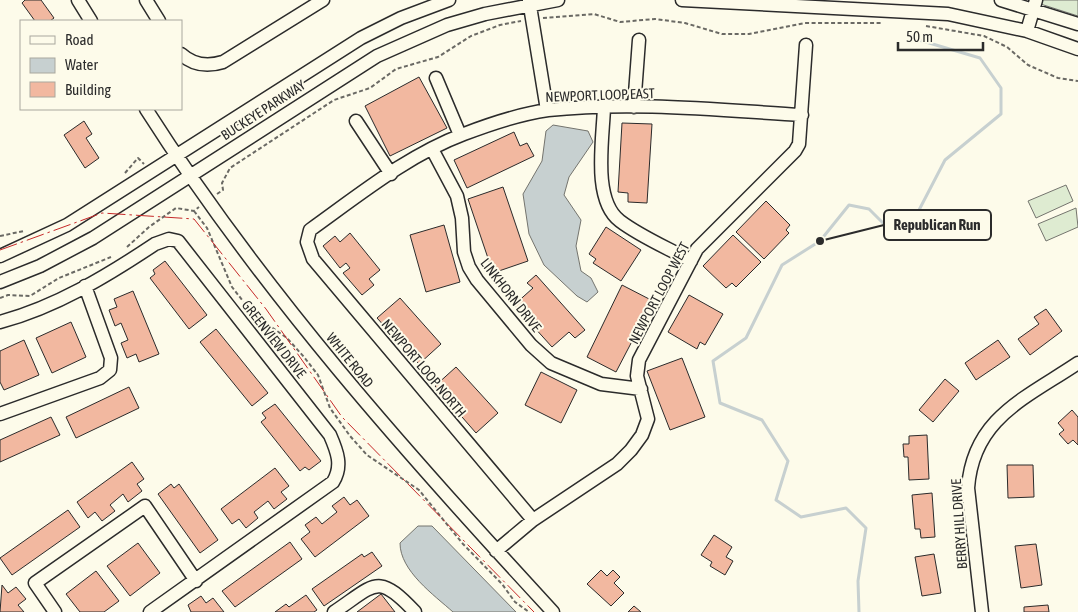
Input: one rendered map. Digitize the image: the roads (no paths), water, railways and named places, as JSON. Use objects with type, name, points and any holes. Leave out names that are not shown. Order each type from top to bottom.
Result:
[{"type":"street","points":[[78,0],[90,20]]},
{"type":"street","points":[[146,0],[158,20]]},
{"type":"street","points":[[182,55],[198,64],[206,65],[223,62],[323,0]]},
{"type":"street","name":"BUCKEYE PARKWAY","points":[[0,256],[67,225],[360,38],[401,18],[449,0]]},
{"type":"street","name":"BUCKEYE PARKWAY","points":[[0,282],[40,266],[94,238],[347,73],[396,46],[447,25],[529,2],[558,0]]},
{"type":"street","points":[[682,0],[939,13],[987,21],[1027,31],[1078,49]]},
{"type":"street","points":[[1001,0],[1035,4],[1078,24]]},
{"type":"street","points":[[529,2],[547,110]]},
{"type":"street","points":[[1027,31],[1035,4]]},
{"type":"street","points":[[634,107],[639,40]]},
{"type":"street","name":"NEWPORT LOOP WEST","points":[[496,551],[533,520],[617,464],[642,436],[648,419],[637,376],[639,360],[697,249],[795,151],[801,135],[806,45]]},
{"type":"street","points":[[436,78],[460,135]]},
{"type":"street","points":[[604,107],[602,183],[607,205],[620,221],[691,261]]},
{"type":"street","name":"NEWPORT LOOP EAST","points":[[310,230],[391,174],[432,149],[460,135],[506,120],[547,110],[604,107],[680,107],[802,115]]},
{"type":"street","name":"WHITE ROAD","points":[[147,110],[188,175],[354,389],[496,551],[553,612]]},
{"type":"street","points":[[356,121],[391,174]]},
{"type":"street","name":"LINKHORN DRIVE","points":[[432,149],[456,196],[462,218],[464,252],[469,267],[477,280],[531,345],[551,363],[601,384],[641,389]]},
{"type":"street","name":"NEWPORT LOOP NORTH","points":[[310,230],[307,242],[313,259],[533,520]]},
{"type":"street","name":"GREENVIEW DRIVE","points":[[85,286],[155,244],[168,239],[178,241],[330,435],[338,453],[338,469],[333,482],[196,581]]},
{"type":"street","points":[[0,322],[26,315],[85,286],[111,358],[110,370],[100,378],[0,414]]},
{"type":"street","name":"BERRY HILL DRIVE","points":[[982,612],[968,488],[970,470],[978,444],[1002,415],[1078,363]]},
{"type":"street","points":[[55,612],[35,583],[145,506],[196,581],[150,612]]},
{"type":"street","points":[[334,612],[368,589],[381,586],[395,591],[415,612]]},
{"type":"water","points":[[553,125],[588,131],[593,142],[569,177],[564,195],[581,220],[576,246],[581,271],[591,278],[598,292],[587,302],[577,296],[544,265],[529,234],[523,194],[542,161],[546,131]]},
{"type":"water","points":[[418,526],[432,526],[516,612],[453,612],[437,598],[419,582],[401,553],[400,543]]},
{"type":"waterway","points":[[859,612],[858,581],[866,528],[846,508],[801,517],[776,500],[788,461],[762,420],[720,403],[713,361],[746,338],[782,265],[820,241],[849,205],[869,209],[884,224],[918,212],[945,160],[1001,114],[1001,88],[980,58],[919,40]]},
{"type":"place","name":"Republican Run","points":[[820,241]]}]
